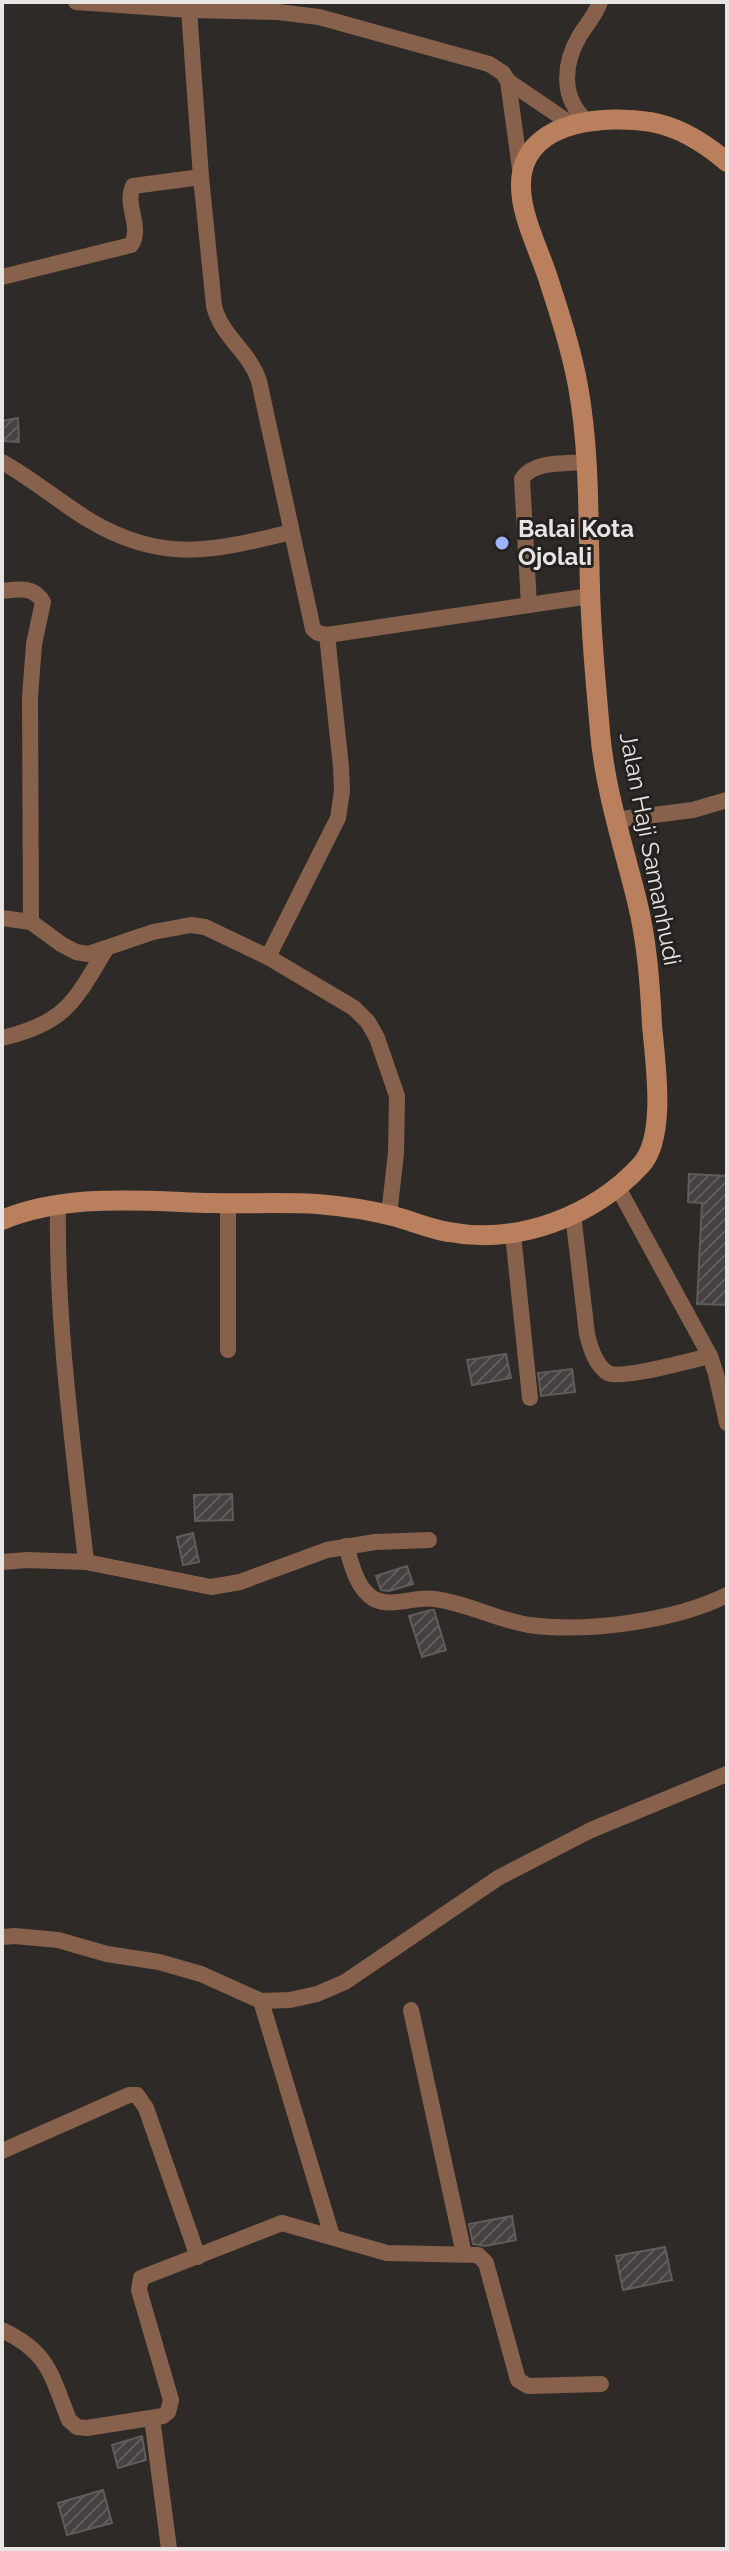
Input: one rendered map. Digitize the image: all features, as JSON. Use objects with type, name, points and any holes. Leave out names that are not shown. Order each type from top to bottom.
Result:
[{"type":"street","points":[[76,2],[189,10],[278,12],[319,17],[489,64],[503,73],[508,81],[521,177]]},
{"type":"street","points":[[579,123],[571,102],[567,72],[574,46],[600,2]]},
{"type":"street","points":[[189,10],[201,177],[216,317],[256,371],[311,625],[318,633],[327,635],[590,596]]},
{"type":"street","points":[[508,81],[579,123]]},
{"type":"street","points":[[521,177],[526,158],[534,147],[549,135],[579,123],[650,122],[675,129],[727,162]]},
{"type":"street","points":[[2,277],[131,245],[136,231],[130,199],[133,186],[201,177]]},
{"type":"street","name":"Jalan Haji Samanhudi","points":[[2,1220],[58,1205],[120,1201],[315,1204],[389,1215],[446,1232],[495,1236],[541,1227],[573,1214],[617,1186],[642,1165],[648,1155],[653,1143],[656,1090],[645,948],[638,902],[614,820],[600,733],[590,596],[586,462],[578,387],[569,344],[521,192],[521,177]]},
{"type":"street","points":[[2,462],[31,478],[89,520],[148,546],[176,550],[229,548],[291,532]]},
{"type":"street","points":[[529,605],[522,479],[525,473],[538,467],[586,462]]},
{"type":"street","points":[[2,591],[26,589],[39,595],[43,602],[34,644],[30,697],[31,922]]},
{"type":"street","points":[[268,957],[338,818],[342,791],[341,767],[327,635]]},
{"type":"street","points":[[614,820],[693,810],[727,800]]},
{"type":"street","points":[[2,918],[31,922],[76,952],[88,954],[153,932],[191,925],[205,927],[268,957],[354,1008],[368,1022],[377,1038],[397,1096],[396,1153],[389,1215]]},
{"type":"street","points":[[2,1038],[24,1033],[67,1010],[106,949]]},
{"type":"street","points":[[617,1186],[710,1356],[727,1423]]},
{"type":"street","points":[[228,1204],[228,1350]]},
{"type":"street","points":[[58,1205],[61,1332],[86,1562]]},
{"type":"street","points":[[573,1214],[587,1334],[590,1347],[607,1372],[615,1375],[635,1373],[710,1356]]},
{"type":"street","points":[[513,1234],[530,1398]]},
{"type":"street","points":[[2,1562],[86,1562],[211,1587],[240,1582],[307,1556],[346,1546],[429,1540]]},
{"type":"street","points":[[346,1546],[362,1588],[382,1602],[432,1598],[529,1625],[573,1628],[621,1625],[683,1610],[727,1595]]},
{"type":"street","points":[[2,1937],[58,1940],[107,1954],[159,1962],[201,1974],[261,2001],[290,2000],[317,1994],[345,1982],[498,1878],[591,1830],[727,1774]]},
{"type":"street","points":[[261,2001],[332,2236]]},
{"type":"street","points":[[411,2010],[464,2254]]},
{"type":"street","points":[[2,2151],[129,2095],[137,2095],[146,2108],[198,2257]]},
{"type":"street","points":[[2,2330],[21,2339],[41,2356],[69,2420],[77,2427],[152,2418],[168,2412],[171,2400],[139,2283],[141,2278],[282,2223],[387,2253],[478,2255],[486,2263],[521,2383],[528,2386],[601,2384]]},
{"type":"street","points":[[152,2418],[169,2549]]},
{"type":"building","points":[[18,418],[19,442],[2,441],[2,421]]},
{"type":"building","points":[[689,1174],[727,1176],[727,1305],[697,1304],[702,1203],[688,1202]]},
{"type":"building","points":[[506,1354],[511,1378],[472,1385],[467,1360]]},
{"type":"building","points":[[572,1369],[575,1392],[541,1396],[538,1373]]},
{"type":"building","points":[[232,1494],[233,1520],[195,1521],[194,1495]]},
{"type":"building","points":[[193,1533],[199,1562],[183,1565],[177,1537]]},
{"type":"building","points":[[407,1566],[413,1584],[389,1591],[381,1590],[376,1576]]},
{"type":"building","points":[[434,1610],[446,1650],[422,1657],[409,1616]]},
{"type":"building","points":[[512,2216],[516,2240],[485,2246],[473,2244],[469,2224]]},
{"type":"building","points":[[665,2247],[672,2280],[623,2290],[616,2256]]},
{"type":"building","points":[[142,2436],[146,2460],[118,2468],[112,2445]]},
{"type":"building","points":[[103,2490],[112,2523],[67,2535],[58,2503]]},
{"type":"place","name":"Balai Kota Ojolali","points":[[502,543]]}]
